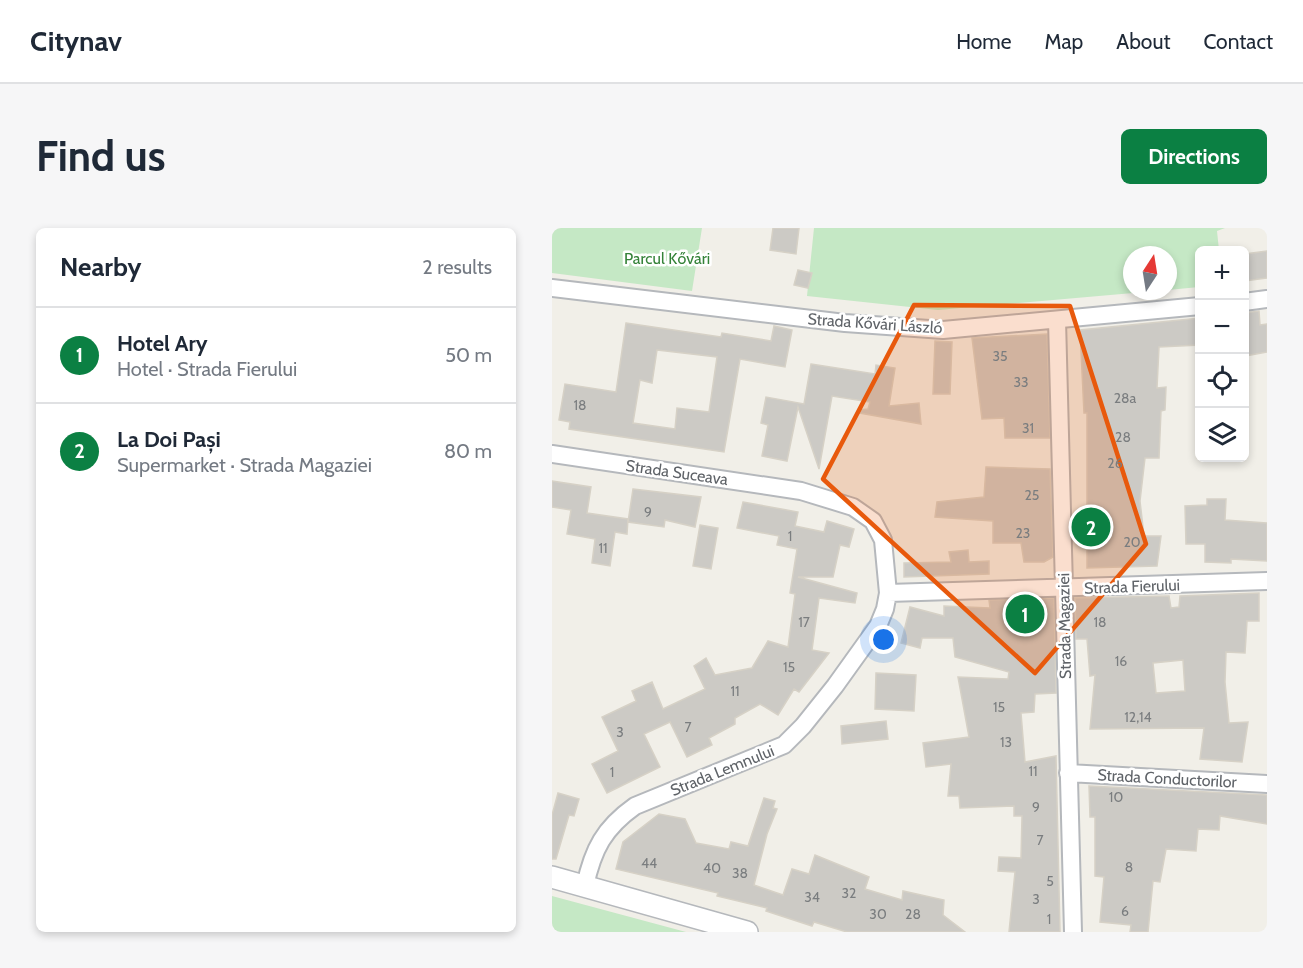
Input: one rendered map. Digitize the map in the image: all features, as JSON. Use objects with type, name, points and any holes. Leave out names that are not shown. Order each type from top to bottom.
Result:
[{"type":"street","name":"Strada Kővári László","points":[[552,288],[845,323],[942,330],[1195,306]]},
{"type":"street","points":[[1249,301],[1267,299]]},
{"type":"street","name":"Strada Magaziei","points":[[1057,320],[1073,932]]},
{"type":"street","name":"Strada Suceava","points":[[552,454],[801,491]]},
{"type":"street","name":"Strada Lemnului","points":[[585,886],[591,860],[603,837],[616,820],[635,806],[784,745],[828,694],[878,626],[888,593],[883,540],[873,521],[853,507],[801,491]]},
{"type":"street","name":"Strada Fierului","points":[[888,593],[1267,581]]},
{"type":"street","name":"Strada Conductorilor","points":[[1068,773],[1267,784]]},
{"type":"street","points":[[552,877],[747,932]]},
{"type":"highlighted area","points":[[914,305],[1070,306],[1146,544],[1035,673],[823,479]]},
{"type":"green space","name":"Parcul Kővári","points":[[552,228],[702,228],[692,291],[552,273]]},
{"type":"green space","points":[[814,228],[1225,228],[1217,231],[1219,246],[1195,246],[1195,287],[1177,289],[1177,246],[1123,246],[1123,294],[938,310],[807,296]]},
{"type":"green space","points":[[552,896],[686,932],[552,932]]},
{"type":"building","points":[[773,228],[799,228],[796,254],[770,250]]},
{"type":"building","points":[[1267,251],[1267,278],[1249,280],[1249,253]]},
{"type":"building","points":[[798,270],[812,273],[808,288],[794,285]]},
{"type":"building","points":[[1259,311],[1260,325],[1267,324],[1267,352],[1249,355],[1249,312]]},
{"type":"building","points":[[1195,318],[1195,345],[1159,347],[1157,388],[1166,387],[1165,410],[1161,411],[1159,458],[1145,458],[1140,501],[1144,536],[1161,536],[1157,566],[1087,568],[1087,413],[1084,413],[1080,330]]},
{"type":"building","points":[[626,323],[721,337],[722,333],[771,341],[774,326],[792,330],[785,367],[740,359],[724,452],[569,429],[570,422],[559,420],[565,384],[616,392]],"holes":[[[657,350],[717,357],[709,412],[677,408],[675,429],[633,423],[640,380],[652,383]]]},
{"type":"building","points":[[1047,334],[1050,438],[1005,438],[1004,418],[982,419],[972,338]]},
{"type":"building","points":[[935,341],[952,342],[950,394],[933,394]]},
{"type":"building","points":[[811,364],[875,374],[876,365],[895,368],[889,406],[919,403],[921,424],[860,413],[860,410],[868,409],[870,402],[832,396],[819,469],[798,407],[787,461],[762,456],[768,425],[761,423],[766,397],[804,404]]},
{"type":"building","points":[[986,467],[1050,469],[1053,557],[1044,562],[1024,562],[1021,543],[993,543],[993,521],[935,517],[937,502],[984,497]]},
{"type":"building","points":[[552,481],[591,487],[587,513],[628,519],[627,534],[615,532],[610,566],[592,563],[595,539],[567,534],[571,510],[552,507]]},
{"type":"building","points":[[633,489],[701,497],[695,527],[665,520],[664,527],[628,522]]},
{"type":"building","points":[[1207,499],[1226,499],[1225,520],[1267,523],[1267,561],[1231,559],[1231,563],[1205,562],[1205,544],[1186,544],[1185,506],[1207,505]]},
{"type":"building","points":[[743,502],[798,512],[795,526],[824,532],[827,521],[854,529],[849,547],[840,545],[833,577],[798,577],[857,593],[855,603],[819,598],[812,650],[829,653],[799,692],[794,689],[778,715],[760,704],[735,718],[735,724],[709,738],[712,745],[687,757],[670,722],[644,734],[660,767],[607,793],[592,764],[618,751],[602,717],[636,701],[632,691],[652,682],[663,709],[705,689],[694,666],[706,658],[715,675],[752,668],[768,641],[788,647],[795,594],[790,593],[797,549],[777,545],[779,536],[737,528]]},
{"type":"building","points":[[700,525],[718,528],[711,569],[693,566]]},
{"type":"building","points":[[968,550],[969,562],[989,561],[989,574],[904,577],[904,563],[951,562],[949,552]]},
{"type":"building","points":[[1259,593],[1259,621],[1247,621],[1245,653],[1226,652],[1225,682],[1229,723],[1248,722],[1242,762],[1200,759],[1204,728],[1090,729],[1095,675],[1090,676],[1087,639],[1076,639],[1075,598],[1169,596],[1171,608],[1179,607],[1180,596]],"holes":[[[1183,660],[1185,691],[1156,693],[1153,663]]]},
{"type":"building","points":[[1054,598],[1056,693],[1035,694],[1034,712],[1021,713],[1025,762],[1056,756],[1060,932],[1009,932],[1015,872],[998,871],[999,857],[1021,858],[1022,816],[1014,816],[1014,806],[960,808],[959,796],[948,796],[951,764],[926,767],[923,743],[969,737],[958,677],[1008,679],[1009,672],[955,657],[953,638],[922,638],[920,648],[901,643],[910,607],[944,616],[944,606],[990,608],[989,600]]},
{"type":"building","points":[[876,673],[916,675],[914,711],[875,709]]},
{"type":"building","points":[[886,721],[888,739],[842,744],[841,726]]},
{"type":"building","points":[[1089,786],[1267,795],[1267,824],[1220,816],[1219,830],[1198,829],[1196,851],[1166,849],[1160,882],[1153,881],[1148,932],[1130,932],[1131,925],[1100,922],[1104,877],[1095,876],[1095,817],[1090,817]]},
{"type":"building","points":[[558,793],[579,799],[574,816],[569,815],[556,859],[552,859],[552,815]]},
{"type":"building","points":[[764,798],[775,801],[773,808],[777,809],[767,834],[754,885],[783,895],[792,869],[809,874],[815,855],[869,877],[865,889],[902,900],[903,891],[944,900],[943,915],[965,932],[847,932],[814,922],[812,926],[766,911],[767,908],[717,896],[718,893],[616,869],[623,842],[659,814],[685,819],[696,843],[729,849],[731,842],[748,846]]},
{"type":"place","name":"La Doi Pași","points":[[1091,527]]},
{"type":"place","name":"Hotel Ary","points":[[1025,614]]}]
